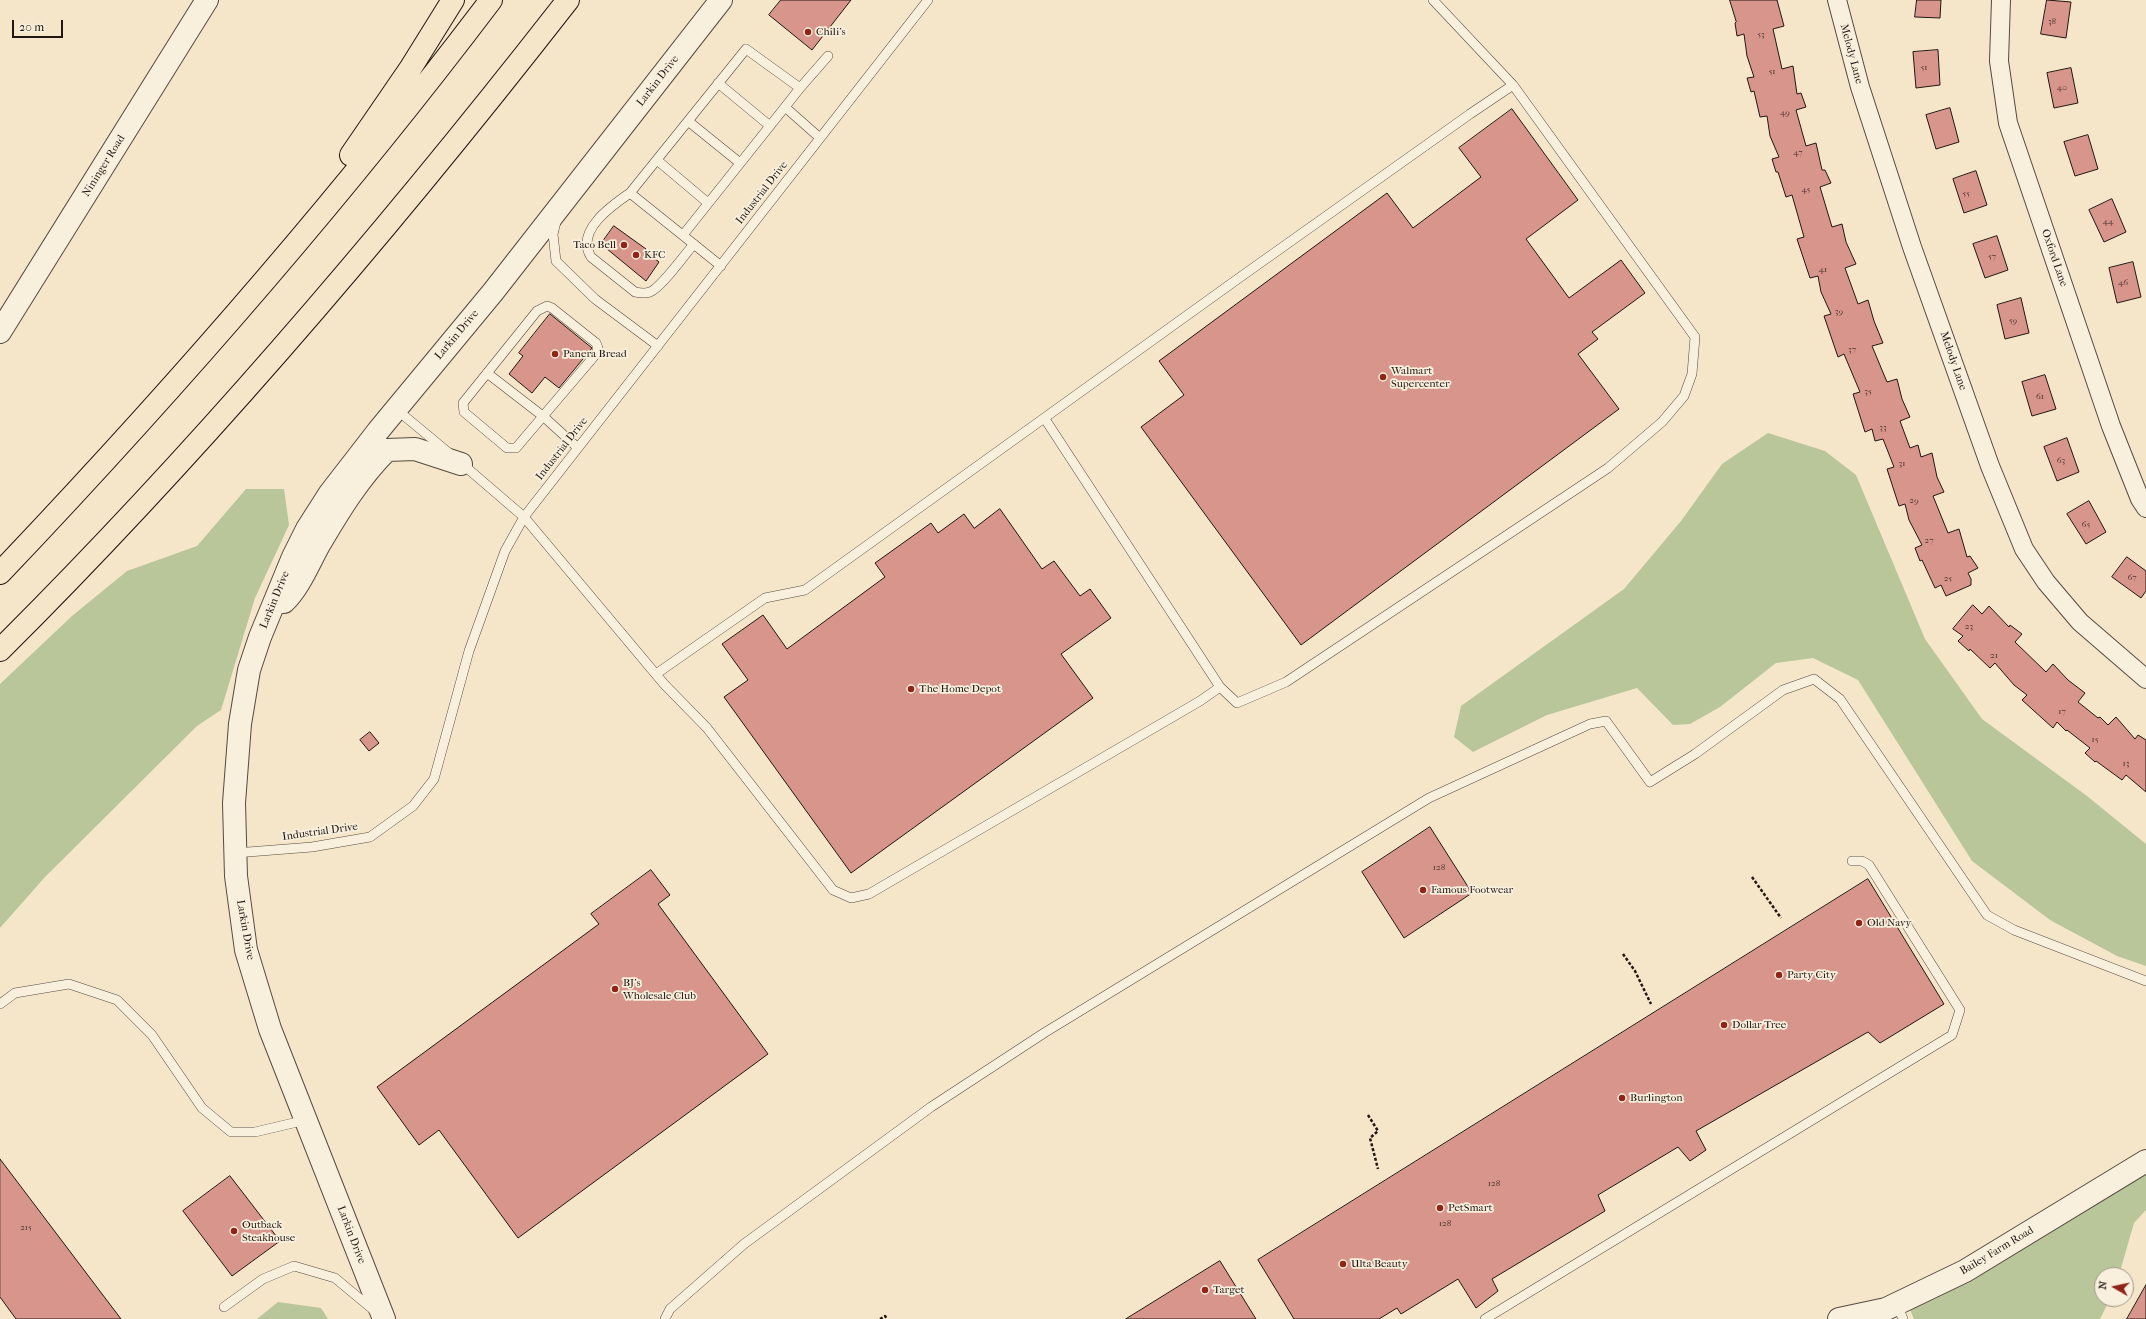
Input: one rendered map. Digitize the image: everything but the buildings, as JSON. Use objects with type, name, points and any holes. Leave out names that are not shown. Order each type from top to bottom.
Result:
[{"type":"highway","points":[[255,293],[370,128],[453,0]]},
{"type":"highway","points":[[0,573],[129,435],[255,293],[372,150],[491,0]]},
{"type":"highway","points":[[0,650],[112,534],[265,366],[394,217],[568,0]]},
{"type":"street","name":"Nininger Road","points":[[0,332],[207,0]]},
{"type":"street","name":"Larkin Drive","points":[[384,1319],[270,1029],[246,950],[236,876],[234,804],[240,724],[249,670],[260,636],[293,556],[307,529],[330,493],[396,409],[493,292],[721,0]]},
{"type":"street","name":"Melody Lane","points":[[1837,0],[1860,87],[1912,247],[1990,466],[2024,549],[2046,582],[2080,622],[2146,679]]},
{"type":"street","name":"Oxford Lane","points":[[2001,0],[1998,61],[2008,123],[2111,426],[2140,499],[2146,508]]},
{"type":"street","points":[[273,604],[285,602],[340,509],[375,462],[387,450],[415,449],[461,464]]},
{"type":"street","name":"Bailey Farm Road","points":[[1839,1319],[1886,1309],[1900,1311],[2146,1161]]},
{"type":"lane","name":"Industrial Drive","points":[[235,853],[312,847],[370,837],[413,806],[434,779],[469,651],[504,551],[524,516],[928,0]]},
{"type":"lane","points":[[1045,419],[1220,687],[1237,703],[1286,682],[1608,468],[1662,422],[1684,396],[1692,374],[1695,337],[1513,85],[1433,0]]},
{"type":"lane","points":[[694,244],[659,286],[651,292],[642,294],[635,292],[596,261],[587,251],[588,234],[612,205],[630,193],[746,49],[800,88]]},
{"type":"lane","points":[[683,235],[800,88],[828,56]]},
{"type":"lane","points":[[718,83],[770,126]]},
{"type":"lane","points":[[656,674],[765,598],[805,590],[1245,274],[1513,85]]},
{"type":"lane","points":[[785,108],[820,138]]},
{"type":"lane","points":[[688,121],[740,163]]},
{"type":"lane","points":[[657,160],[708,203]]},
{"type":"lane","points":[[630,193],[721,266]]},
{"type":"lane","points":[[560,206],[553,234],[556,261],[595,299],[658,346]]},
{"type":"lane","points":[[547,306],[552,308],[596,343],[598,348],[596,354],[544,417],[516,448],[507,448],[464,412],[462,408],[463,403],[487,373],[537,311],[547,306]]},
{"type":"lane","points":[[487,373],[544,417],[578,448]]},
{"type":"lane","points":[[396,409],[524,516],[656,674],[707,728],[833,890],[851,898],[870,894],[1200,701],[1220,687]]},
{"type":"lane","points":[[665,1319],[670,1309],[744,1244],[931,1107],[1044,1033],[1429,798],[1590,724],[1606,721],[1650,782],[1695,754],[1783,690],[1814,679],[1840,698],[1987,915],[2014,930],[2146,981]]},
{"type":"lane","points":[[1485,1319],[1952,1035],[1960,1010],[1870,865],[1862,861],[1852,861]]},
{"type":"lane","points":[[0,1004],[15,993],[69,984],[117,1000],[152,1035],[202,1108],[231,1132],[255,1132],[306,1120]]},
{"type":"lane","points":[[224,1307],[263,1279],[294,1266],[335,1278],[384,1319]]},
{"type":"path","points":[[1752,877],[1781,918]]},
{"type":"path","points":[[1623,954],[1635,971],[1651,1004]]},
{"type":"path","points":[[1368,1115],[1378,1131],[1370,1138],[1378,1170]]},
{"type":"path","points":[[880,1319],[885,1316],[887,1319]]},
{"type":"green space","points":[[1768,433],[1825,451],[1856,475],[1925,639],[1982,719],[2087,796],[2146,844],[2146,966],[2117,956],[2050,920],[1972,861],[1858,680],[1813,658],[1776,663],[1720,707],[1690,724],[1673,725],[1637,688],[1547,715],[1473,752],[1454,737],[1461,706],[1624,589],[1681,521],[1722,464]]},
{"type":"green space","points":[[246,489],[284,489],[289,525],[255,598],[221,710],[197,726],[45,877],[0,928],[0,684],[72,616],[127,571],[197,546]]},
{"type":"green space","points":[[2146,1174],[2146,1210],[2134,1223],[2121,1267],[2094,1267],[2094,1307],[2106,1307],[2100,1319],[1914,1319],[1908,1305]]},
{"type":"green space","points":[[278,1302],[321,1308],[328,1319],[257,1319]]},
{"type":"place","name":"Chili's","points":[[808,32]]},
{"type":"place","name":"Taco Bell","points":[[624,245]]},
{"type":"place","name":"KFC","points":[[636,255]]},
{"type":"place","name":"Panera Bread","points":[[555,354]]},
{"type":"place","name":"Walmart Supercenter","points":[[1383,377]]},
{"type":"place","name":"The Home Depot","points":[[911,689]]},
{"type":"place","name":"Famous Footwear","points":[[1423,890]]},
{"type":"place","name":"Old Navy","points":[[1859,923]]},
{"type":"place","name":"Party City","points":[[1779,975]]},
{"type":"place","name":"BJ's Wholesale Club","points":[[615,989]]},
{"type":"place","name":"Dollar Tree","points":[[1724,1025]]},
{"type":"place","name":"Burlington","points":[[1622,1098]]},
{"type":"place","name":"PetSmart","points":[[1440,1208]]},
{"type":"place","name":"Outback Steakhouse","points":[[234,1231]]},
{"type":"place","name":"Ulta Beauty","points":[[1343,1264]]},
{"type":"place","name":"Target","points":[[1205,1290]]}]
